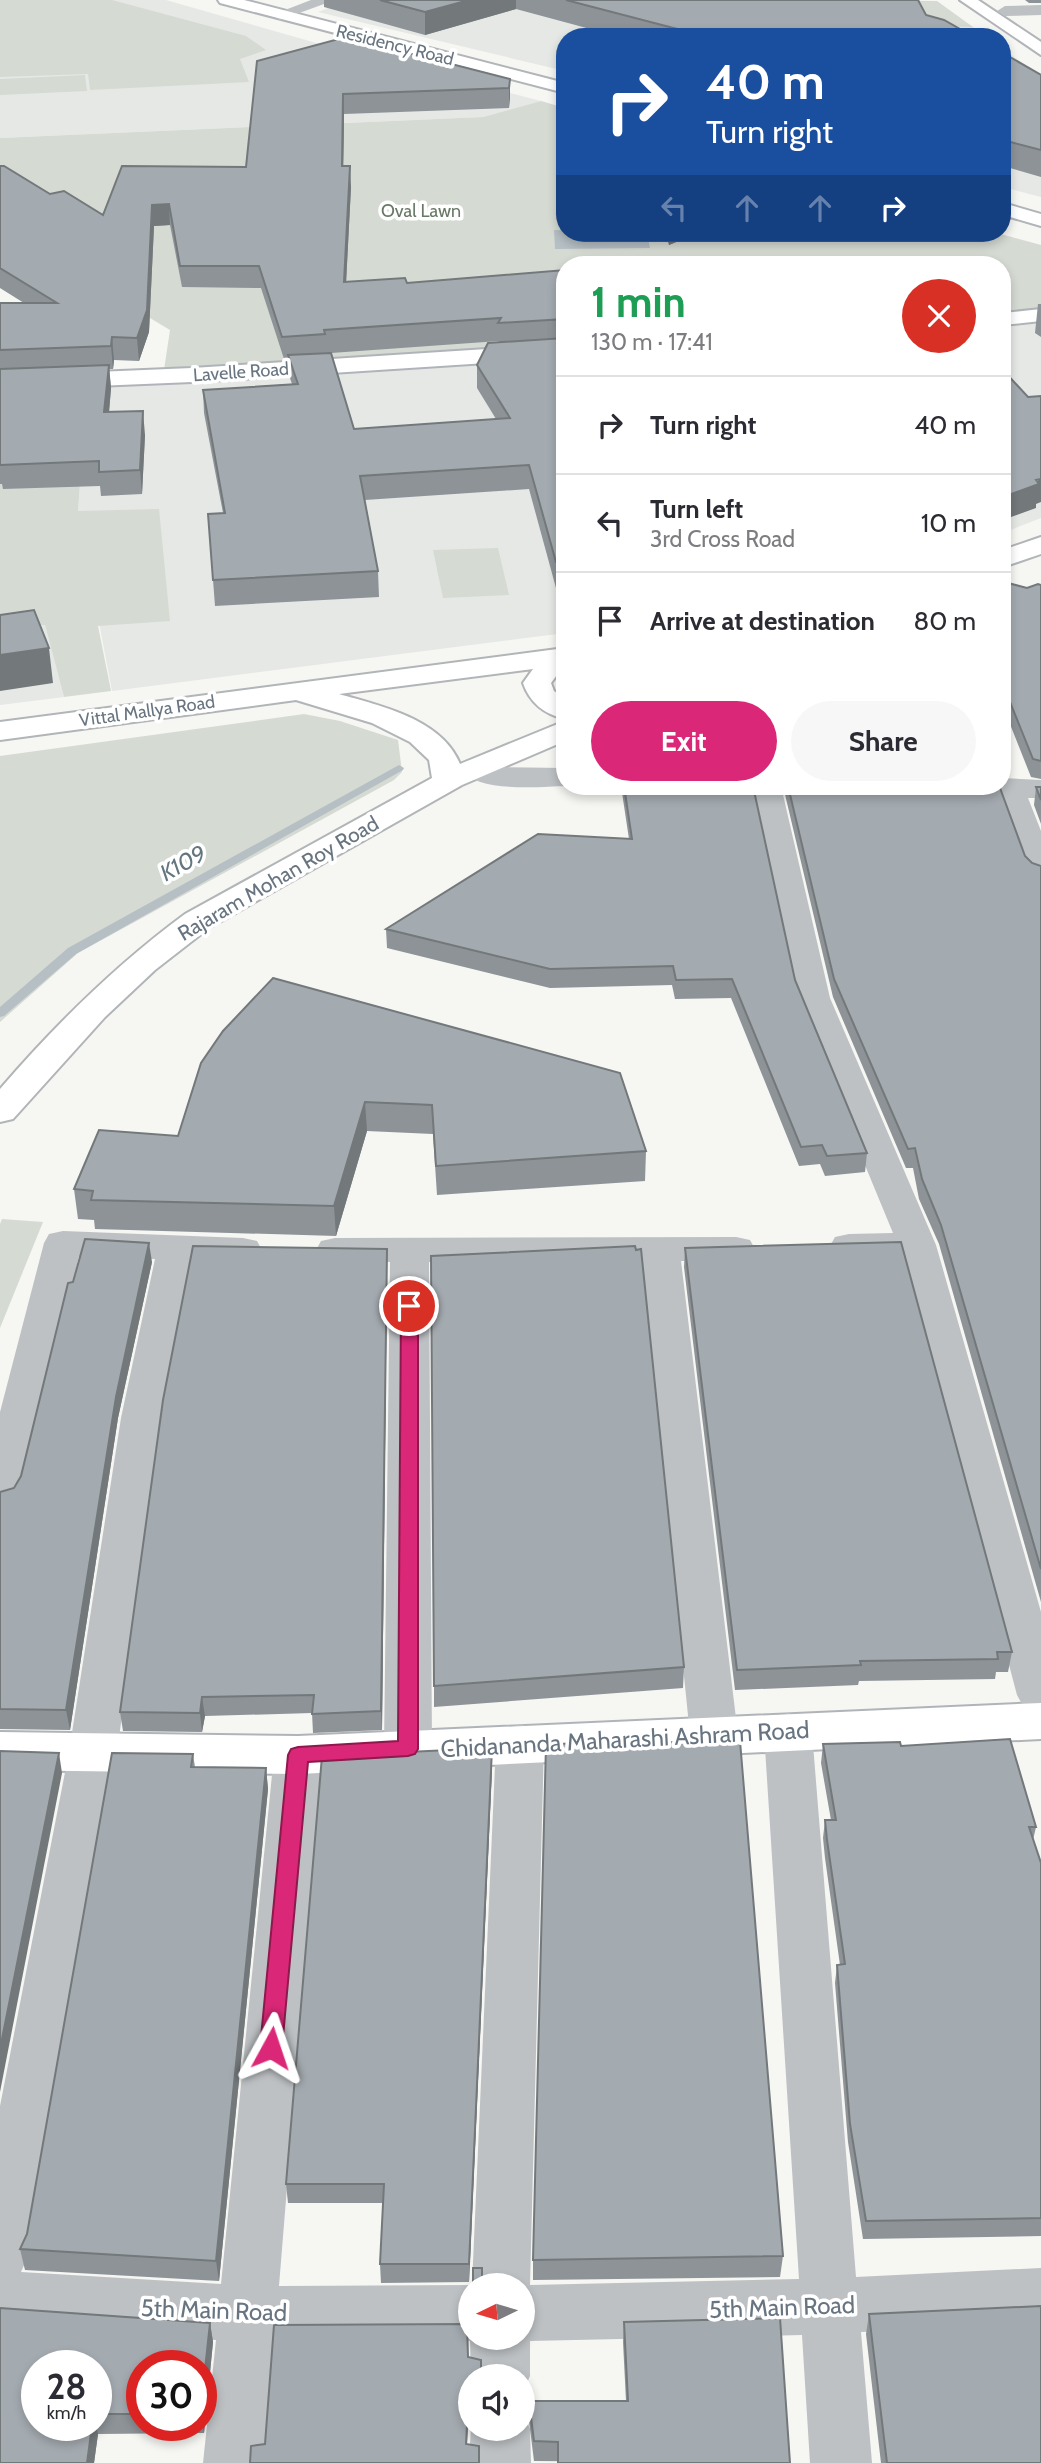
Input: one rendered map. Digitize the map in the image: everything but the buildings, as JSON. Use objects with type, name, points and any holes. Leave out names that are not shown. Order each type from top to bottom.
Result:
[{"type":"main road","name":"Residency Road","points":[[226,0],[556,86]]},
{"type":"main road","points":[[959,0],[960,8],[988,28]]},
{"type":"main road","points":[[976,3],[1005,11],[1041,37]]},
{"type":"main road","points":[[976,3],[1011,28]]},
{"type":"main road","points":[[1011,28],[1041,50]]},
{"type":"main road","points":[[1011,44],[1041,65]]},
{"type":"main road","points":[[1011,199],[1041,207]]},
{"type":"main road","points":[[1011,211],[1041,220]]},
{"type":"main road","points":[[1011,219],[1041,228]]},
{"type":"main road","points":[[1011,318],[1041,315]]},
{"type":"main road","name":"Lavelle Road","points":[[0,383],[192,375],[556,352]]},
{"type":"main road","points":[[1011,556],[1041,545]]},
{"type":"main road","points":[[1011,575],[1041,565]]},
{"type":"main road","points":[[304,688],[556,657]]},
{"type":"main road","points":[[556,662],[537,683],[542,696],[556,705]]},
{"type":"main road","points":[[304,688],[409,728],[432,745],[444,761],[461,775]]},
{"type":"main road","name":"Vittal Mallya Road","points":[[0,731],[304,688]]},
{"type":"main road","name":"Rajaram Mohan Roy Road","points":[[0,1111],[59,1042],[164,944],[197,920],[461,775],[556,734]]},
{"type":"main road","name":"Chidananda Maharashi Ashram Road","points":[[0,1751],[298,1755],[1041,1721]]},
{"type":"street","points":[[280,15],[327,0]]},
{"type":"street","points":[[1005,11],[1041,10]]},
{"type":"street","points":[[461,775],[556,777]]},
{"type":"street","points":[[1011,786],[1041,789]]},
{"type":"street","points":[[1011,791],[1041,872]]},
{"type":"street","points":[[768,795],[813,998],[917,1245],[1041,1695]]},
{"type":"street","points":[[0,1496],[63,1243],[176,1250],[768,1248]]},
{"type":"street","points":[[809,1247],[917,1245]]},
{"type":"street","points":[[0,2254],[93,1752],[142,1418],[176,1250]]},
{"type":"street","points":[[408,1749],[410,1250]]},
{"type":"street","points":[[660,1250],[713,1735]]},
{"type":"street","points":[[788,1732],[841,2463]]},
{"type":"street","points":[[501,2273],[520,1743]]},
{"type":"street","points":[[234,2463],[298,1755]]},
{"type":"street","name":"5th Main Road","points":[[536,2313],[829,2306],[1041,2296]]},
{"type":"street","name":"5th Main Road","points":[[0,2299],[246,2314],[458,2314]]},
{"type":"street","points":[[500,2441],[500,2463]]},
{"type":"shaded area","points":[[0,0],[166,0],[348,52],[541,101],[483,117],[0,138]]},
{"type":"shaded area","points":[[349,0],[823,0],[916,26],[974,28],[556,28],[556,69],[318,12]]},
{"type":"shaded area","points":[[1011,55],[1041,77],[1041,197],[1011,189]]},
{"type":"shaded area","points":[[554,230],[556,242],[649,242],[650,248],[555,249]]},
{"type":"shaded area","points":[[1041,322],[1041,518],[1011,530],[1011,325]]},
{"type":"shaded area","points":[[556,358],[556,634],[112,691],[78,511],[82,457],[0,390]]},
{"type":"shaded area","points":[[0,625],[45,625],[64,697],[0,705]]},
{"type":"green space","points":[[0,0],[112,0],[246,36],[266,50],[240,59],[249,82],[90,90],[88,74],[0,77]]},
{"type":"green space","points":[[823,0],[937,1],[973,27],[916,26]]},
{"type":"green space","points":[[85,75],[87,91],[0,95],[0,79]]},
{"type":"green space","name":"Oval Lawn","points":[[541,101],[556,105],[556,242],[1011,242],[1011,237],[1041,245],[1041,308],[1011,312],[1011,256],[556,256],[556,346],[164,370],[170,330],[0,228],[0,138],[483,117]]},
{"type":"green space","points":[[82,457],[78,511],[159,509],[170,621],[98,626],[111,691],[64,697],[45,625],[0,625],[0,459]]},
{"type":"green space","points":[[498,548],[509,595],[443,598],[433,550]]},
{"type":"green space","points":[[304,714],[340,721],[398,740],[402,772],[394,780],[78,953],[0,1022],[0,756]]},
{"type":"green space","points":[[2,1219],[43,1222],[0,1328],[0,1224]]},
{"type":"waterway","name":"K109","points":[[0,1013],[72,951],[399,768]]},
{"type":"route","points":[[271,2048],[298,1755],[408,1749],[409,1306]]}]
